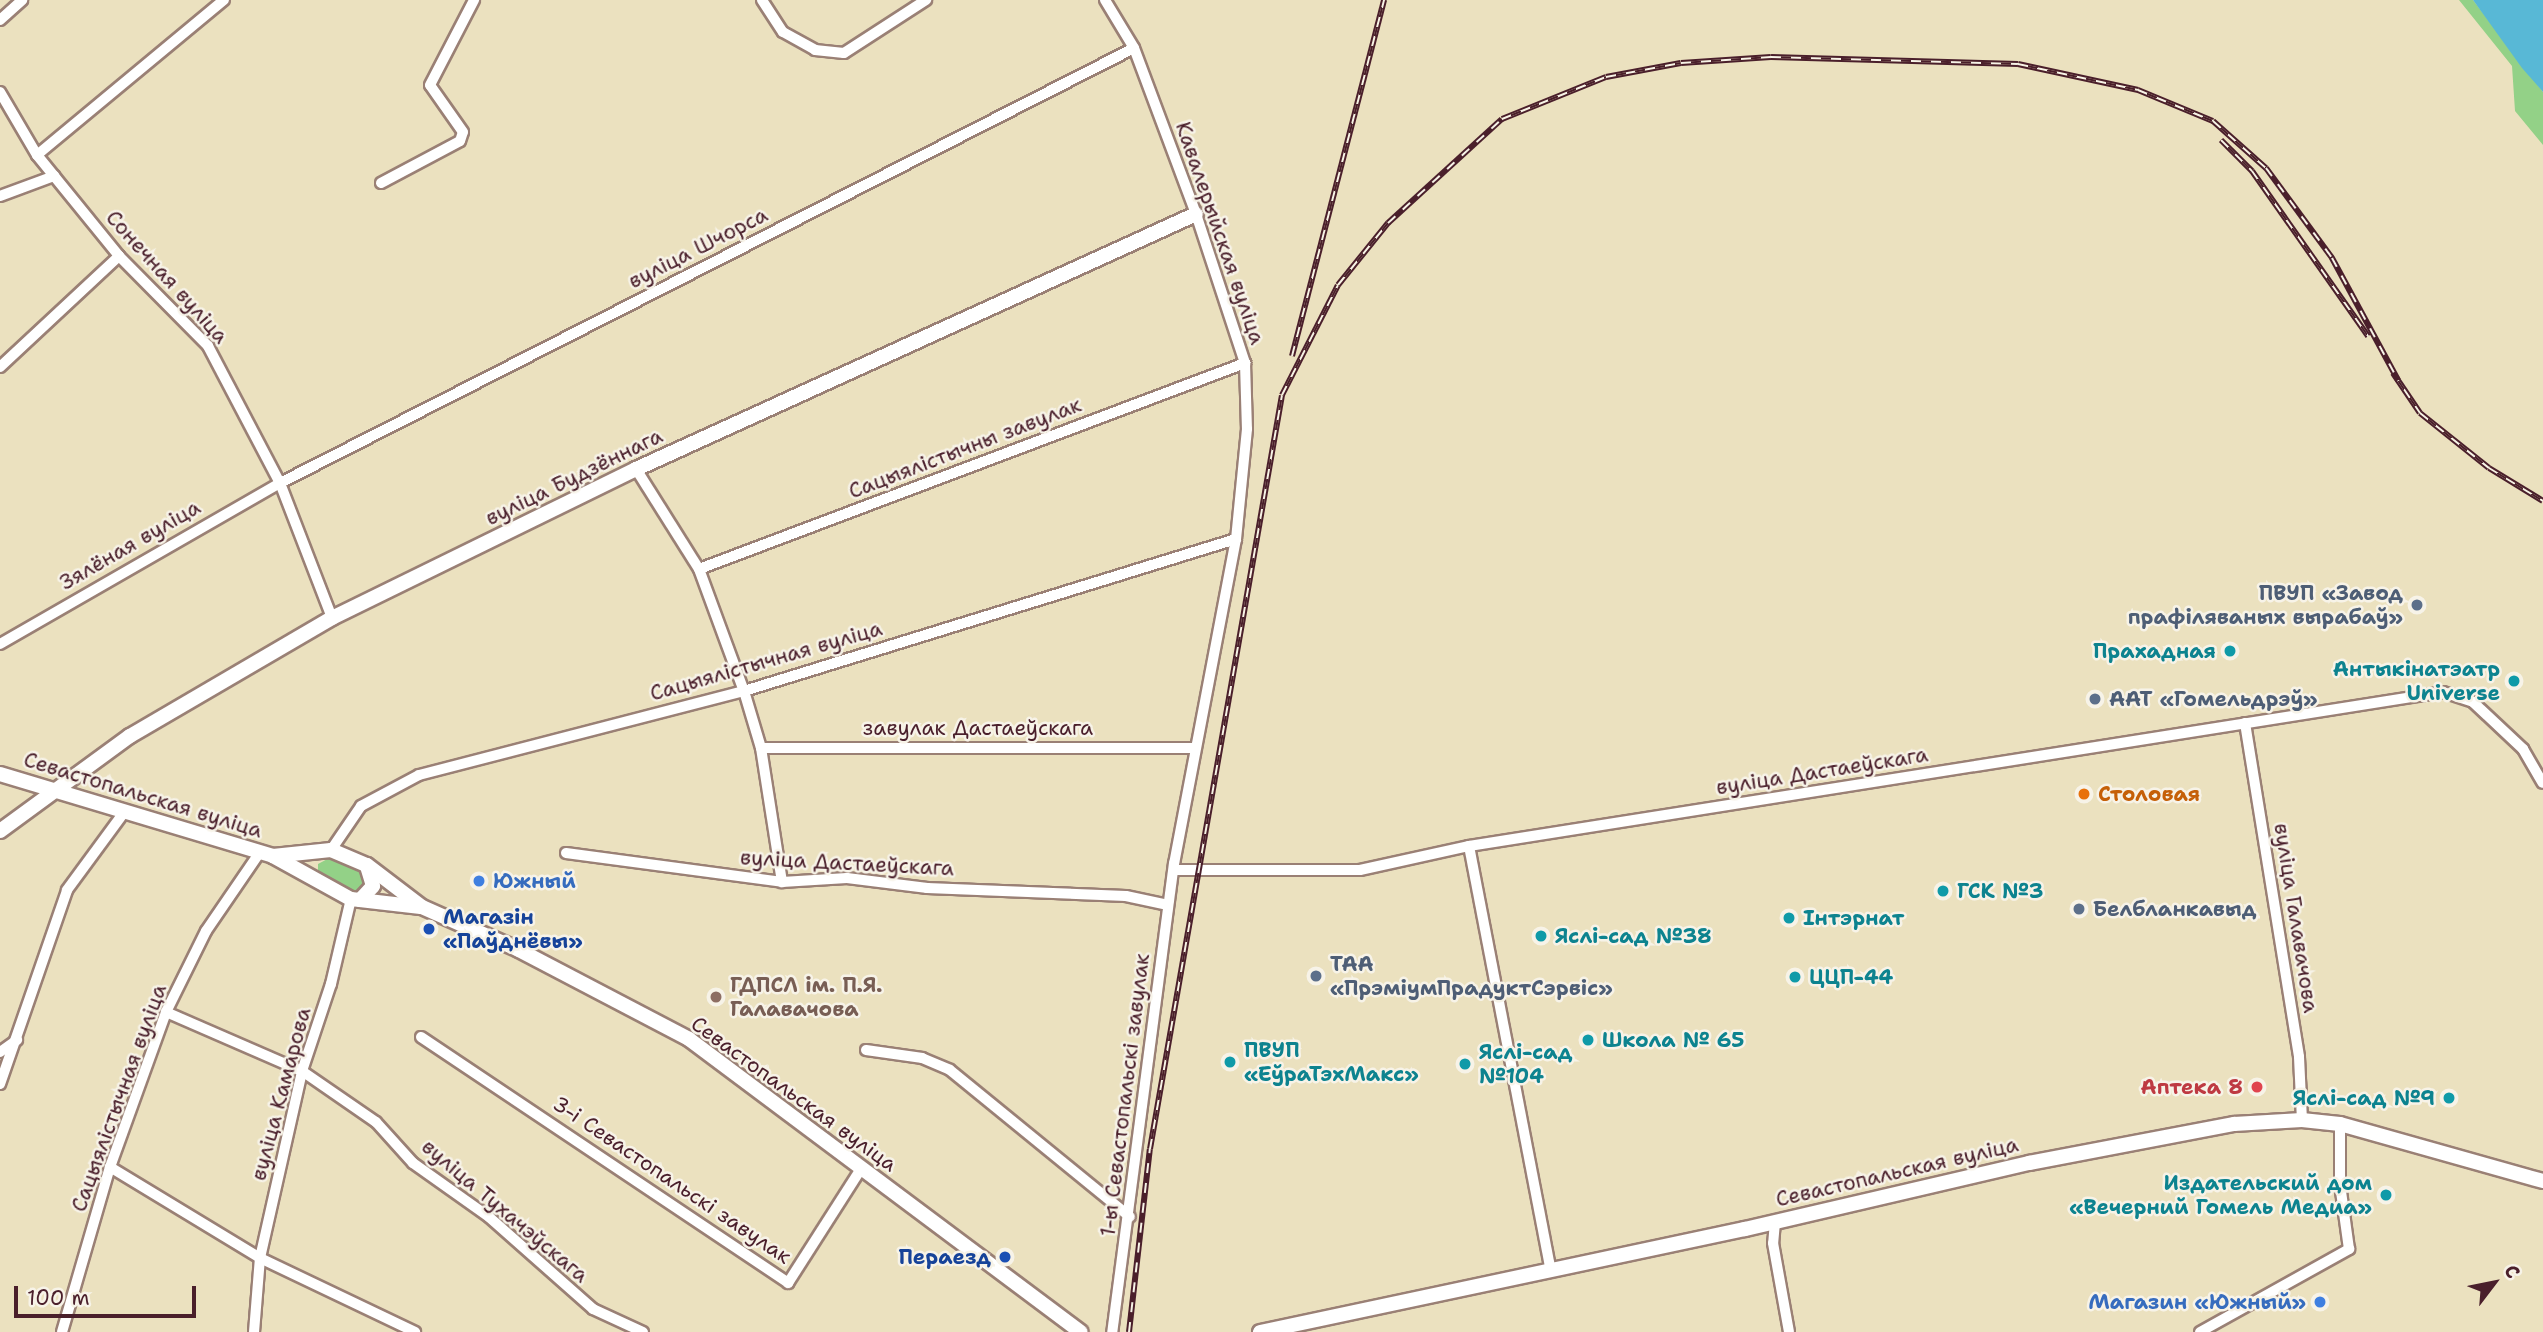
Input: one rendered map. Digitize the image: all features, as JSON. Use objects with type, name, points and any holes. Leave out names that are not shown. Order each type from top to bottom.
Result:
[{"type":"street","points":[[0,20],[22,0]]},
{"type":"street","points":[[37,155],[224,0]]},
{"type":"street","points":[[381,183],[460,141],[463,132],[430,85],[474,0]]},
{"type":"street","points":[[762,0],[783,32],[816,50],[845,53],[926,0]]},
{"type":"street","name":"Кавалерыйская вуліца","points":[[1105,0],[1134,48],[1196,214],[1245,363],[1247,429],[1236,539],[1174,866]]},
{"type":"street","name":"вуліца Шчорса","points":[[281,483],[1134,48]]},
{"type":"street","name":"Сонечная вуліца","points":[[0,92],[37,155],[118,256],[208,346],[281,483],[332,618]]},
{"type":"street","points":[[0,196],[54,176]]},
{"type":"street","name":"вуліца Будзённага","points":[[0,831],[130,736],[332,618],[636,469],[1196,214]]},
{"type":"street","points":[[0,367],[118,256]]},
{"type":"street","name":"Сацыялістычны завулак","points":[[699,569],[1245,363]]},
{"type":"street","points":[[636,469],[699,569],[744,691],[761,748],[782,882]]},
{"type":"street","name":"Зялёная вуліца","points":[[0,644],[281,483]]},
{"type":"street","name":"Сацыялістычная вуліца","points":[[331,850],[361,806],[419,775],[744,691],[1236,539]]},
{"type":"street","name":"вуліца Дастаеўскага","points":[[1174,866],[1360,870],[1469,846],[2443,692],[2473,702],[2523,749],[2543,783]]},
{"type":"street","name":"вуліца Галавачова","points":[[2245,723],[2300,1057],[2302,1120]]},
{"type":"street","name":"завулак Дастаеўскага","points":[[761,748],[1195,748]]},
{"type":"street","name":"Севастопальская вуліца","points":[[0,774],[267,854],[319,884],[356,899],[422,907]]},
{"type":"street","points":[[0,1084],[67,890],[125,811]]},
{"type":"street","points":[[1469,846],[1551,1271]]},
{"type":"street","points":[[319,884],[312,864],[331,850]]},
{"type":"street","name":"Севастопальская вуліца","points":[[267,854],[331,850],[367,865],[422,907],[556,969],[689,1039],[1081,1332]]},
{"type":"street","name":"вуліца Дастаеўскага","points":[[566,853],[782,882],[848,878],[927,888],[1126,896],[1168,905]]},
{"type":"street","name":"Сацыялістычная вуліца","points":[[62,1332],[110,1167],[166,1012],[206,931],[267,854]]},
{"type":"street","points":[[356,899],[373,886],[367,865]]},
{"type":"street","name":"1-ы Севастопальскі завулак","points":[[1112,1332],[1130,1217],[1174,866]]},
{"type":"street","name":"вуліца Камарова","points":[[254,1332],[260,1258],[302,1071],[356,899]]},
{"type":"street","name":"вуліца Тухачэўскага","points":[[166,1012],[302,1071],[376,1122],[413,1163],[489,1217],[593,1309],[643,1332]]},
{"type":"street","name":"3-і Севастопальскі завулак","points":[[421,1037],[788,1283],[861,1169]]},
{"type":"street","points":[[0,1052],[17,1040]]},
{"type":"street","points":[[866,1050],[922,1058],[950,1070],[1130,1217]]},
{"type":"street","name":"Севастопальская вуліца","points":[[1260,1332],[1775,1222],[2116,1144],[2234,1124],[2302,1120],[2340,1124],[2543,1181]]},
{"type":"street","points":[[2200,1332],[2349,1249],[2340,1184],[2340,1124]]},
{"type":"street","points":[[110,1167],[260,1258],[415,1332]]},
{"type":"street","points":[[1775,1222],[1773,1243],[1789,1332]]},
{"type":"green space","points":[[2459,0],[2473,0],[2543,92],[2543,145],[2515,111],[2512,66]]},
{"type":"green space","points":[[333,856],[362,869],[368,875],[364,891],[354,893],[318,876],[318,864]]},
{"type":"water","points":[[2473,0],[2543,0],[2543,92],[2522,68]]},
{"type":"railway","points":[[1292,356],[1384,0]]},
{"type":"railway","points":[[1129,1332],[1150,1149],[1282,395],[1338,285],[1388,223],[1502,119],[1606,77],[1681,63],[1771,57],[2018,64],[2138,90],[2213,121],[2266,168],[2332,258],[2398,380]]},
{"type":"railway","points":[[2221,140],[2252,171],[2368,336]]},
{"type":"railway","points":[[2393,373],[2420,413],[2489,468],[2543,501]]},
{"type":"place","name":"ПВУП «Завод прафіляваных вырабаў»","points":[[2417,605]]},
{"type":"place","name":"Прахадная","points":[[2230,651]]},
{"type":"place","name":"Антыкінатэатр Universe","points":[[2514,681]]},
{"type":"place","name":"ААТ «Гомельдрэў»","points":[[2095,699]]},
{"type":"place","name":"Столовая","points":[[2084,794]]},
{"type":"place","name":"Южный","points":[[479,881]]},
{"type":"place","name":"ГСК №3","points":[[1943,891]]},
{"type":"place","name":"Белбланкавыд","points":[[2079,909]]},
{"type":"place","name":"Інтэрнат","points":[[1789,918]]},
{"type":"place","name":"Магазін «Паўднёвы»","points":[[429,929]]},
{"type":"place","name":"Яслі-сад №38","points":[[1541,936]]},
{"type":"place","name":"ТАА «ПрэміумПрадуктСэрвіс»","points":[[1316,976]]},
{"type":"place","name":"ЦЦП-44","points":[[1795,977]]},
{"type":"place","name":"ГДПСЛ ім. П.Я. Галавачова","points":[[716,997]]},
{"type":"place","name":"Школа № 65","points":[[1588,1040]]},
{"type":"place","name":"ПВУП «ЕўраТэхМакс»","points":[[1230,1062]]},
{"type":"place","name":"Яслі-сад №104","points":[[1465,1064]]},
{"type":"place","name":"Аптека 8","points":[[2257,1087]]},
{"type":"place","name":"Яслі-сад №9","points":[[2449,1098]]},
{"type":"place","name":"Издательский дом «Вечерний Гомель Медиа»","points":[[2386,1195]]},
{"type":"place","name":"Пераезд","points":[[1005,1257]]},
{"type":"place","name":"Магазин «Южный»","points":[[2320,1302]]}]
